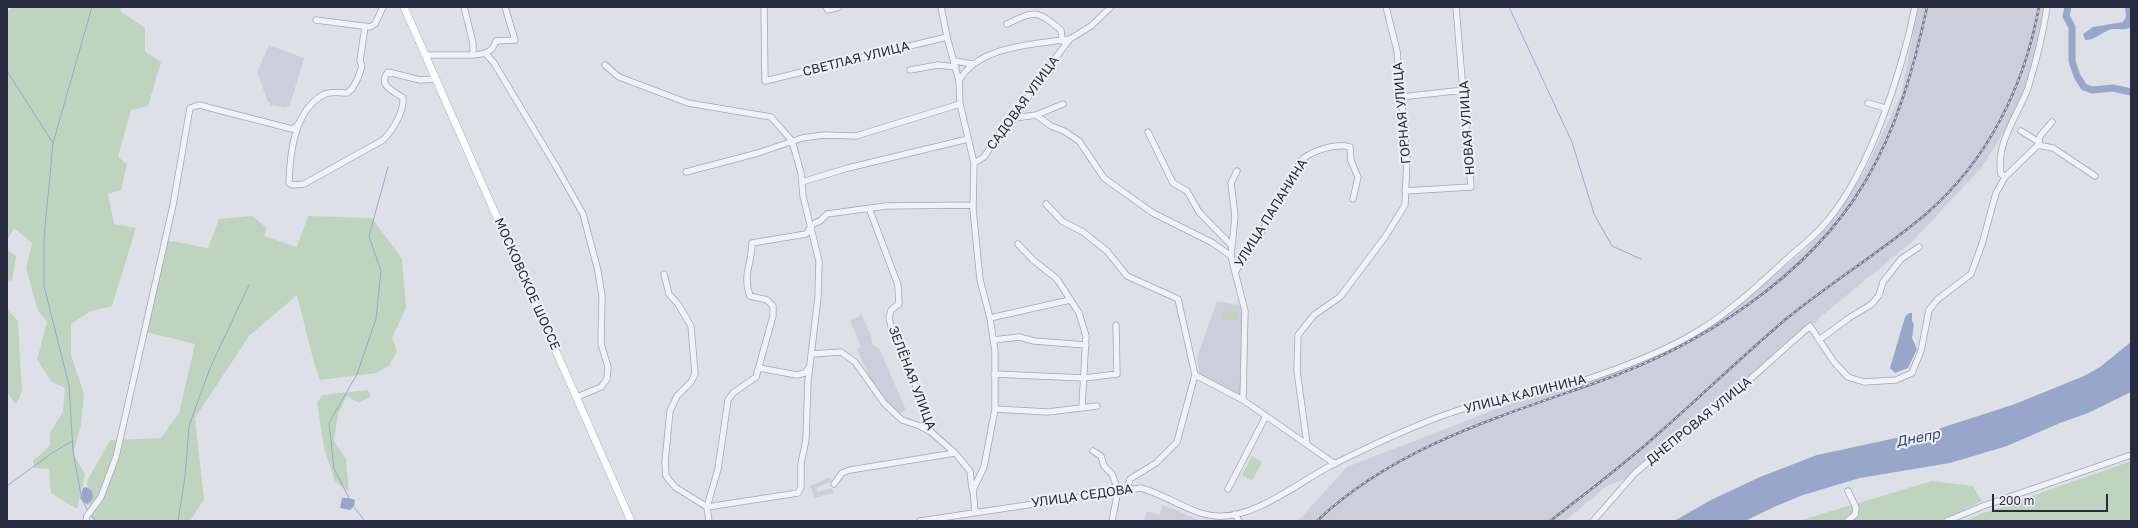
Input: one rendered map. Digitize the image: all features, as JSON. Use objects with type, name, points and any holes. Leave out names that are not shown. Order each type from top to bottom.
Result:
[{"type":"main road","name":"МОСКОВСКОЕ ШОССЕ","points":[[404,7],[631,521]]},
{"type":"street","points":[[316,20],[370,27],[375,24],[383,7]]},
{"type":"street","points":[[464,7],[473,43],[473,55]]},
{"type":"street","points":[[424,51],[473,55],[486,54],[492,50],[496,41],[515,40],[505,7]]},
{"type":"street","name":"СВЕТЛАЯ УЛИЦА","points":[[764,7],[766,81],[947,37]]},
{"type":"street","points":[[826,7],[828,10],[839,7]]},
{"type":"street","points":[[942,7],[947,37],[959,81],[960,104],[974,163],[973,204],[980,280],[990,318],[995,351],[995,409],[984,467],[972,490]]},
{"type":"street","name":"САДОВАЯ УЛИЦА","points":[[974,163],[984,157],[1000,133],[1016,118],[1039,79],[1070,39],[1091,26],[1111,7]]},
{"type":"street","name":"ГОРНАЯ УЛИЦА","points":[[1307,444],[1297,371],[1298,335],[1314,315],[1340,297],[1385,237],[1404,205],[1407,190],[1407,158],[1396,51],[1386,7]]},
{"type":"street","name":"НОВАЯ УЛИЦА","points":[[1407,190],[1471,187],[1456,7]]},
{"type":"street","name":"УЛИЦА КАЛИНИНА","points":[[1324,470],[1435,419],[1481,403],[1583,381],[1660,350],[1697,332],[1722,315],[1795,252],[1829,220],[1848,192],[1863,164],[1886,108],[1915,7]]},
{"type":"street","points":[[2005,177],[2001,174],[1999,165],[2005,142],[2028,88],[2047,7]]},
{"type":"street","points":[[1007,24],[1030,13],[1042,15],[1061,30],[1062,40]]},
{"type":"street","points":[[365,26],[360,61],[362,66],[352,89],[347,93],[331,92],[322,95],[304,112],[291,154],[289,183],[296,186],[304,184],[383,140],[391,132],[403,104],[403,98],[387,89],[385,84],[386,75],[388,72],[420,80],[436,79]]},
{"type":"street","name":"САДОВАЯ УЛИЦА","points":[[959,81],[965,71],[982,57],[1024,46],[1070,39]]},
{"type":"street","points":[[486,54],[494,63],[583,214],[598,271],[602,296],[601,344],[608,367],[607,379],[601,387],[577,397]]},
{"type":"street","points":[[910,70],[938,65],[973,64]]},
{"type":"street","points":[[605,65],[619,77],[688,103],[771,117],[792,141],[800,166],[811,230],[819,261],[812,354],[808,381],[806,439],[801,464],[801,487],[798,493],[784,496],[743,500],[707,507],[676,487],[666,476],[665,462],[670,411],[677,396],[691,382],[695,374],[691,326],[678,304],[669,294],[664,274]]},
{"type":"street","points":[[1401,97],[1464,90]]},
{"type":"street","points":[[1868,103],[1886,108]]},
{"type":"street","points":[[686,172],[758,153],[802,138],[824,135],[856,136],[873,132],[960,104]]},
{"type":"street","points":[[1016,118],[1036,115],[1063,104]]},
{"type":"street","points":[[86,521],[90,512],[101,497],[116,457],[173,205],[190,108],[199,105],[292,129],[297,126],[301,120]]},
{"type":"street","points":[[1036,115],[1051,126],[1064,131],[1079,141],[1104,178],[1153,213],[1213,243],[1231,256]]},
{"type":"street","points":[[1918,247],[1901,258],[1883,282],[1879,295],[1872,304],[1849,318],[1819,340],[1834,362],[1848,377],[1864,382],[1896,380],[1912,372],[1921,351],[1929,310],[1938,299],[1971,274],[1982,244],[1996,193],[2005,177],[2038,143],[2040,136],[2052,122]]},
{"type":"street","points":[[2021,130],[2038,143],[2053,148],[2095,176]]},
{"type":"street","points":[[1148,132],[1173,183],[1187,191],[1199,212],[1232,246]]},
{"type":"street","points":[[802,182],[848,168],[968,139]]},
{"type":"street","name":"УЛИЦА ПАПАНИНА","points":[[1243,400],[1245,311],[1235,272],[1267,223],[1300,162],[1305,156],[1332,148],[1345,146],[1350,147],[1351,161],[1358,177],[1353,199]]},
{"type":"street","points":[[1235,272],[1231,256],[1235,216],[1231,183],[1237,171]]},
{"type":"street","points":[[709,521],[707,507],[718,469],[728,400],[733,393],[756,377],[773,316],[773,306],[767,300],[750,296],[746,284],[745,275],[752,243],[806,234],[811,230],[813,224],[820,221],[827,214],[886,206],[973,204]]},
{"type":"street","points":[[1046,204],[1062,221],[1083,232],[1107,251],[1127,276],[1178,299],[1195,376],[1177,442],[1156,463],[1130,479],[1128,489]]},
{"type":"street","name":"ЗЕЛЁНАЯ УЛИЦА","points":[[869,208],[899,291],[899,304],[890,310],[889,318],[893,334],[901,349],[924,407],[931,432],[955,453],[970,471],[975,512]]},
{"type":"street","points":[[1018,244],[1033,260],[1057,279],[1078,313],[1086,336],[1082,406]]},
{"type":"street","points":[[990,318],[1070,300]]},
{"type":"street","points":[[994,374],[1084,378],[1117,374],[1116,325]]},
{"type":"street","name":"ДНЕПРОВАЯ УЛИЦА","points":[[1593,521],[1636,472],[1747,382],[1810,326],[1819,340]]},
{"type":"street","points":[[993,340],[1019,337],[1034,341],[1086,345]]},
{"type":"street","points":[[812,354],[841,352],[855,362],[884,403],[902,420],[920,426],[931,432]]},
{"type":"street","points":[[759,368],[797,375],[805,373],[811,363]]},
{"type":"street","points":[[1195,376],[1243,400],[1335,464]]},
{"type":"street","points":[[995,409],[1048,412],[1082,406],[1097,406]]},
{"type":"street","points":[[1228,489],[1266,416]]},
{"type":"street","points":[[1094,451],[1101,456],[1104,466],[1112,474],[1118,490],[1112,521]]},
{"type":"street","points":[[834,484],[842,473],[850,470],[955,453]]},
{"type":"street","points":[[1947,521],[1982,506],[2131,454]]},
{"type":"street","name":"УЛИЦА СЕДОВА","points":[[920,521],[1118,490],[1141,488],[1157,492],[1204,515],[1213,516],[1235,514],[1279,496],[1324,470]]},
{"type":"street","points":[[1847,521],[1855,515],[1856,508],[1848,491]]},
{"type":"street","points":[[1235,514],[1239,521]]},
{"type":"shaded area","points":[[1918,7],[2048,7],[2038,54],[2020,107],[1981,168],[1914,240],[1823,315],[1759,377],[1638,474],[1607,486],[1565,521],[1298,521],[1347,467],[1530,396],[1584,383],[1698,333],[1725,316],[1806,249],[1835,217],[1864,172],[1901,95]]},
{"type":"shaded area","points":[[269,45],[304,58],[290,105],[284,107],[270,105],[257,72]]},
{"type":"shaded area","points":[[1217,301],[1240,305],[1244,312],[1240,397],[1200,376],[1197,358]]},
{"type":"shaded area","points":[[860,312],[871,335],[872,344],[880,350],[906,410],[895,416],[870,378],[857,349],[861,347],[850,320],[860,316]]},
{"type":"shaded area","points":[[830,477],[832,481],[816,488],[818,492],[832,488],[834,493],[815,498],[810,486]]},
{"type":"shaded area","points":[[1163,505],[1202,521],[1144,521],[1147,511],[1159,515]]},
{"type":"green space","points":[[14,7],[121,7],[120,11],[145,28],[145,51],[161,62],[148,106],[131,110],[118,157],[127,164],[121,190],[108,194],[114,224],[136,228],[112,306],[91,311],[71,324],[71,355],[84,394],[81,425],[73,453],[85,474],[77,509],[51,493],[49,469],[34,468],[33,461],[50,446],[50,433],[63,412],[65,388],[52,382],[37,360],[47,322],[38,311],[26,268],[32,243],[14,228],[7,241],[7,12]]},
{"type":"green space","points":[[252,216],[267,228],[264,236],[297,247],[308,216],[372,218],[402,259],[406,308],[392,338],[397,351],[389,366],[377,373],[320,380],[314,363],[297,295],[249,336],[195,418],[204,499],[190,521],[95,521],[90,516],[87,481],[110,440],[161,438],[179,413],[195,344],[146,332],[166,240],[208,248],[219,219]]},
{"type":"green space","points":[[7,249],[16,256],[12,281],[7,280]]},
{"type":"green space","points":[[7,309],[18,321],[22,392],[16,405],[7,392]]},
{"type":"green space","points":[[1223,310],[1238,313],[1236,321],[1221,318]]},
{"type":"green space","points":[[368,390],[371,396],[359,403],[347,396],[338,414],[334,441],[346,459],[349,492],[335,481],[324,448],[317,402],[323,395]]},
{"type":"green space","points":[[1252,456],[1262,462],[1252,481],[1242,475]]},
{"type":"green space","points":[[2131,461],[2131,521],[1966,521],[1978,515]]},
{"type":"green space","points":[[1932,481],[1973,486],[1982,501],[1940,521],[1798,521]]},
{"type":"water","points":[[2125,7],[2131,7],[2131,27],[2126,29],[2112,29],[2091,39],[2085,40],[2083,34],[2093,27],[2123,22],[2126,17]]},
{"type":"water","points":[[1909,313],[1912,313],[1912,321],[1914,324],[1912,338],[1917,349],[1908,368],[1895,373],[1890,368],[1905,317]]},
{"type":"water","name":"Днепр","points":[[2131,342],[2131,392],[2088,413],[2060,423],[2007,446],[1950,463],[1860,478],[1803,495],[1745,521],[1674,521],[1711,500],[1760,477],[1817,455],[1938,429],[2015,404],[2084,376],[2100,367]]},
{"type":"water","points":[[86,487],[92,491],[93,498],[87,505],[80,498],[83,488]]},
{"type":"water","points":[[342,498],[355,500],[354,506],[350,510],[340,508]]},
{"type":"waterway","points":[[81,495],[73,451],[69,385],[44,286],[44,238],[53,143],[92,7]]},
{"type":"waterway","points":[[1509,7],[1572,142],[1594,214],[1612,246],[1641,259]]},
{"type":"waterway","points":[[2068,7],[2066,16],[2072,27],[2072,61],[2077,76],[2084,87],[2092,90],[2113,88],[2131,92]]},
{"type":"waterway","points":[[7,71],[53,143]]},
{"type":"waterway","points":[[349,498],[334,469],[329,423],[357,374],[376,319],[381,271],[369,236],[388,167]]},
{"type":"waterway","points":[[178,521],[185,477],[189,426],[210,368],[249,285]]},
{"type":"waterway","points":[[7,486],[52,453],[72,441]]},
{"type":"waterway","points":[[82,500],[88,511]]},
{"type":"waterway","points":[[353,506],[365,521]]},
{"type":"waterway","points":[[91,515],[96,521]]},
{"type":"railway","points":[[1317,521],[1347,496],[1379,473],[1413,454],[1484,422],[1595,383],[1634,368],[1673,350],[1711,329],[1748,305],[1782,278],[1813,249],[1841,217],[1865,182],[1886,140],[1903,97],[1927,7]]},
{"type":"railway","points":[[1550,521],[1601,482],[1638,451],[1786,319],[1909,228],[1948,193],[1968,170],[1985,146],[2000,120],[2024,66],[2039,7]]}]
